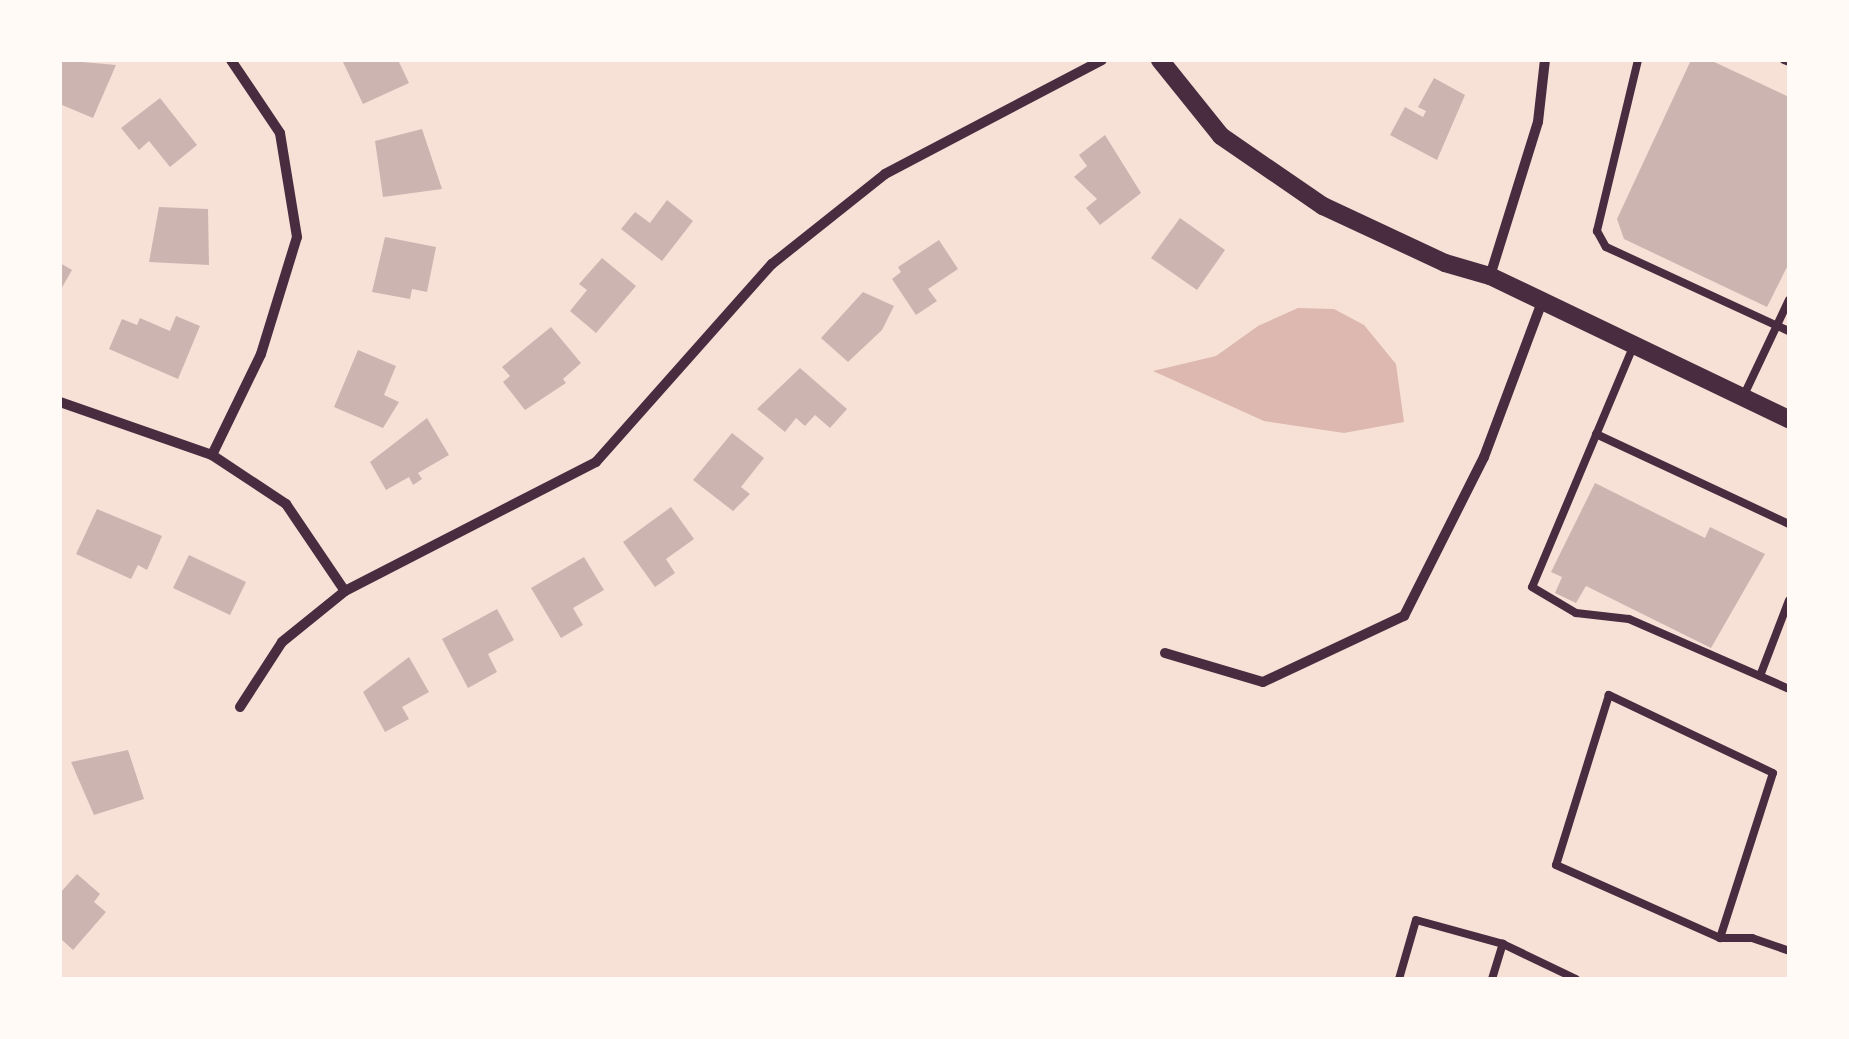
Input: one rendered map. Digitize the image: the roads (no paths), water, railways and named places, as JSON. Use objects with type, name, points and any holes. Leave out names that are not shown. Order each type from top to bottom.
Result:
[{"type":"street","points":[[212,456],[261,354],[297,236],[280,133],[231,60]]},
{"type":"street","points":[[240,707],[282,642],[345,590],[596,462],[772,264],[885,174],[1102,60]]},
{"type":"street","points":[[1160,60],[1221,136],[1322,206],[1445,263],[1490,276],[1789,420]]},
{"type":"street","points":[[1490,276],[1538,122],[1544,60]]},
{"type":"street","points":[[1166,653],[1263,682],[1404,616],[1484,457],[1542,302]]},
{"type":"street","points":[[60,402],[212,456],[286,504],[345,590]]},
{"type":"lane","points":[[1638,60],[1597,232],[1606,247],[1789,330]]},
{"type":"lane","points":[[1743,398],[1789,300]]},
{"type":"lane","points":[[1633,346],[1532,587],[1576,614],[1629,620],[1789,689]]},
{"type":"lane","points":[[1596,434],[1789,524]]},
{"type":"lane","points":[[1760,676],[1789,600]]},
{"type":"lane","points":[[1720,938],[1773,772],[1609,695],[1556,849],[1556,865],[1720,938],[1752,938],[1789,951]]},
{"type":"lane","points":[[1399,979],[1416,920],[1503,944],[1576,979]]},
{"type":"lane","points":[[1492,979],[1503,944]]}]
